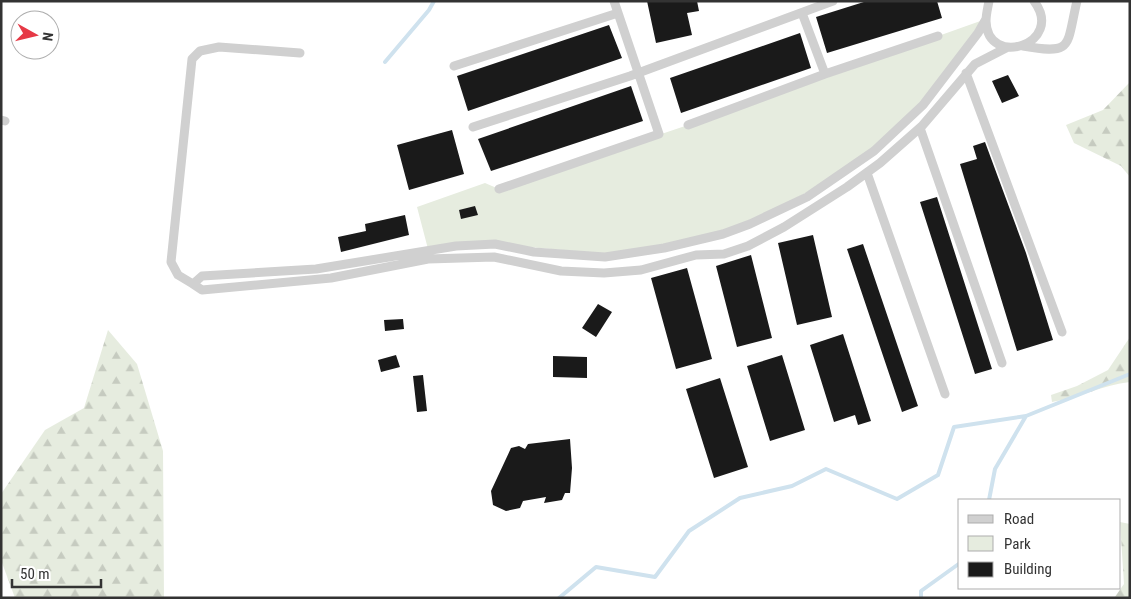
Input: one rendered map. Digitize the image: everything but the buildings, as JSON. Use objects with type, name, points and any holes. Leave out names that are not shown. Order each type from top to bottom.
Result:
[{"type":"street","points":[[499,189],[659,134],[614,1]]},
{"type":"street","points":[[473,127],[639,72],[833,1]]},
{"type":"street","points":[[1022,46],[1034,38],[1040,26],[1040,12],[1034,1]]},
{"type":"street","points":[[300,53],[219,47],[200,50],[192,60],[171,262],[178,275],[202,290],[331,278],[428,259],[494,257],[561,271],[604,273],[660,266],[696,255],[724,254],[748,246],[792,222],[867,172],[920,128],[966,73],[985,57],[1008,47],[1022,46],[1052,51],[1061,49],[1067,42],[1077,1]]},
{"type":"street","points":[[193,284],[202,276],[316,269],[456,246],[495,244],[556,254],[605,258],[707,239],[750,224],[795,203],[860,164],[923,105],[978,33],[986,19],[990,4]]},
{"type":"street","points":[[454,66],[618,13]]},
{"type":"street","points":[[802,13],[825,74]]},
{"type":"street","points":[[986,19],[987,27],[994,40],[1008,47]]},
{"type":"street","points":[[688,125],[825,74],[938,36]]},
{"type":"street","points":[[966,73],[1062,332]]},
{"type":"street","points":[[920,128],[1002,363]]},
{"type":"street","points":[[867,172],[945,394]]},
{"type":"street","points":[[707,239],[708,250],[712,254]]},
{"type":"street","points":[[556,254],[561,271]]},
{"type":"green space","points":[[986,19],[937,88],[859,163],[750,224],[621,255],[495,244],[428,249],[417,207],[485,183],[499,189],[688,125]]},
{"type":"green space","points":[[1130,82],[1130,177],[1121,166],[1074,143],[1066,125],[1103,110]]},
{"type":"green space","points":[[108,330],[137,364],[163,451],[164,598],[15,598],[1,560],[1,494],[45,430],[84,408]]},
{"type":"green space","points":[[1130,337],[1130,382],[1052,402],[1051,395],[1077,386],[1108,370]]},
{"type":"green space","points":[[1121,522],[1130,524],[1130,598],[1114,598],[1124,584]]},
{"type":"waterway","points":[[385,62],[429,10],[434,1]]},
{"type":"waterway","points":[[989,499],[995,469],[1026,416],[1130,374]]},
{"type":"waterway","points":[[559,598],[596,567],[655,577],[689,531],[740,498],[792,486],[826,469],[897,499],[938,475],[954,427],[1026,416]]},
{"type":"waterway","points":[[921,598],[921,591],[958,564]]}]
